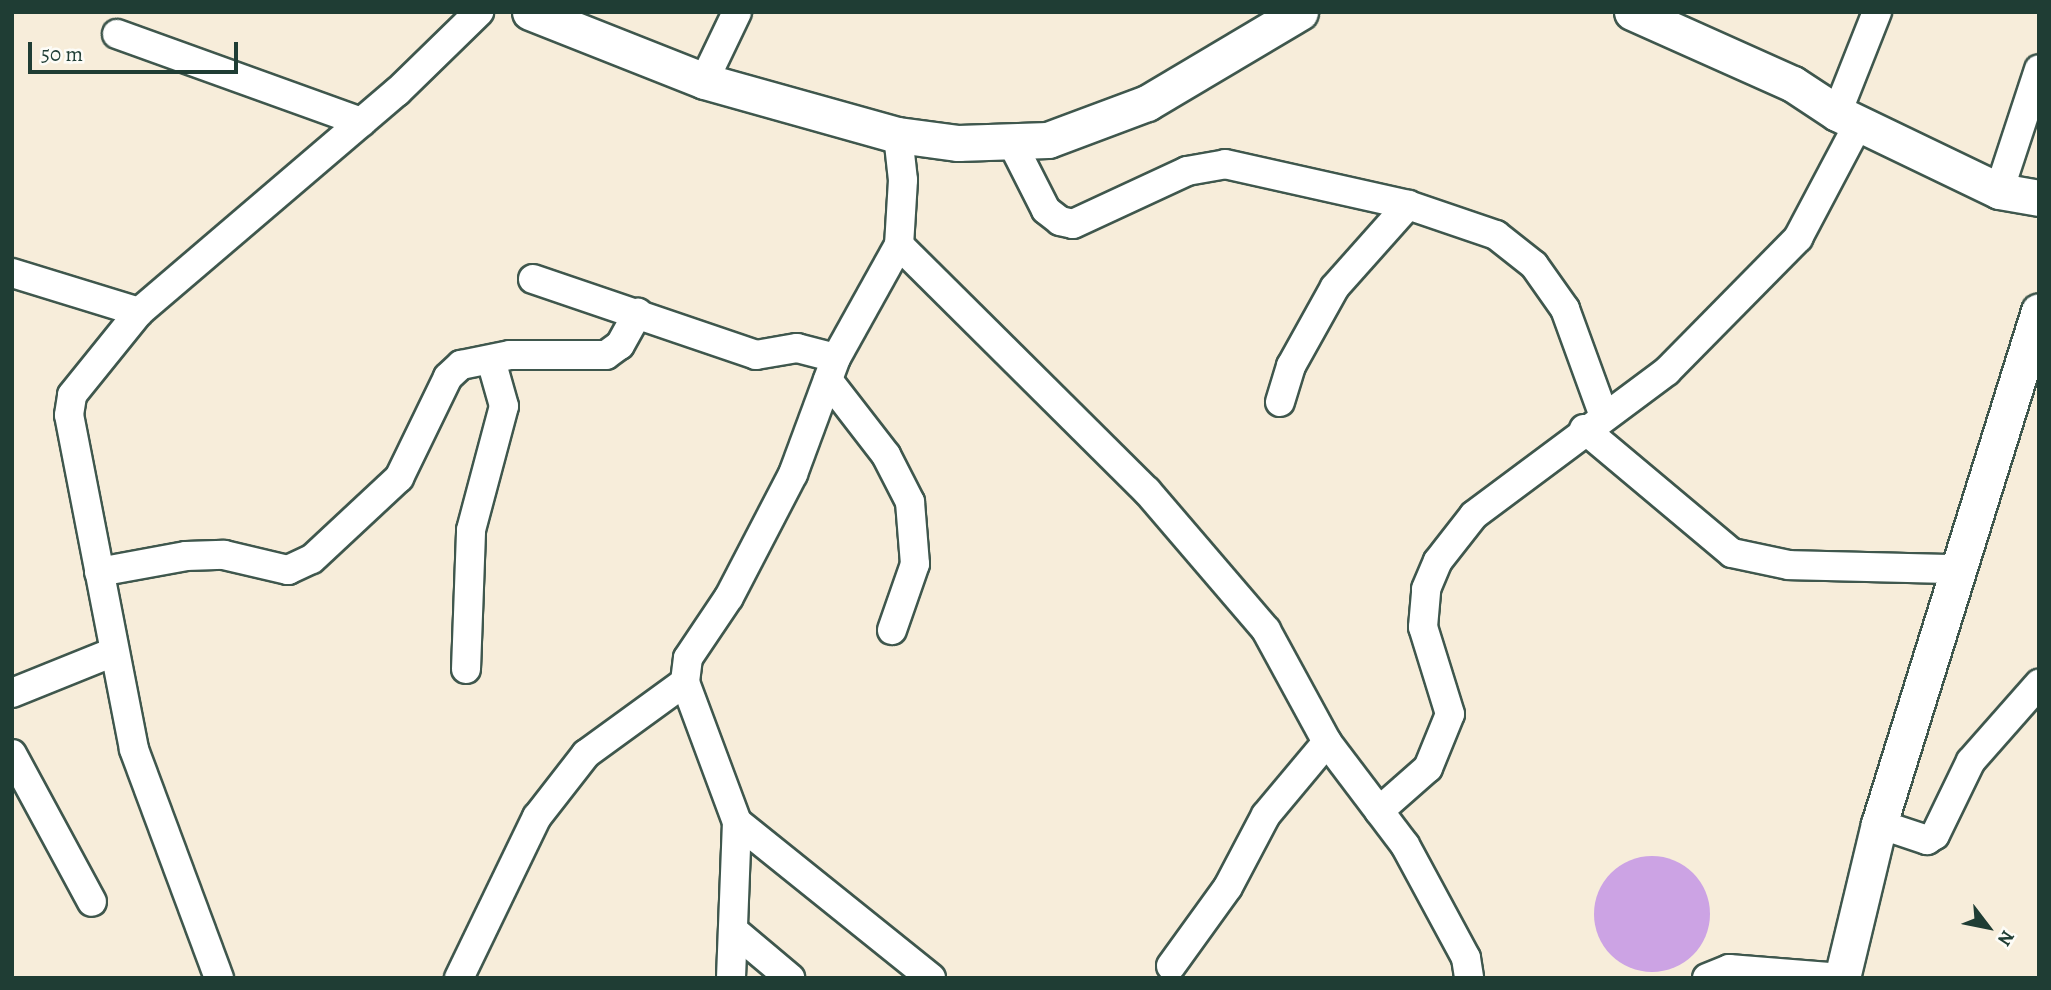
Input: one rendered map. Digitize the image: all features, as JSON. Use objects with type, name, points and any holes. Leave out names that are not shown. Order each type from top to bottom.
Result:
[{"type":"street","points":[[219,978],[169,856],[111,653],[99,572],[69,415],[83,378],[139,312],[362,122],[479,12]]},
{"type":"street","points":[[530,12],[580,22],[704,81],[898,135],[1011,141],[1048,140],[1147,103],[1300,12]]},
{"type":"street","points":[[704,81],[737,12]]},
{"type":"street","points":[[1632,12],[1793,83],[1848,118],[1998,191],[2039,198]]},
{"type":"street","points":[[1378,811],[1428,768],[1450,714],[1423,627],[1426,589],[1438,561],[1474,514],[1594,422],[1667,371],[1798,238],[1848,118],[1877,12]]},
{"type":"street","points":[[117,34],[362,122]]},
{"type":"street","points":[[1998,191],[2039,69]]},
{"type":"street","points":[[731,978],[737,822],[685,682],[688,658],[729,597],[793,474],[832,369],[898,245],[903,180],[898,135]]},
{"type":"street","points":[[1011,141],[1046,210],[1060,222],[1073,224],[1187,172],[1225,164],[1408,205],[1496,235],[1534,265],[1565,309],[1594,422],[1732,553],[1789,565],[1955,569]]},
{"type":"street","points":[[1280,402],[1291,366],[1335,287],[1408,205]]},
{"type":"street","points":[[898,245],[1147,491],[1266,630],[1327,742],[1378,811],[1441,907],[1469,978]]},
{"type":"street","points":[[12,273],[139,312]]},
{"type":"street","points":[[533,279],[756,355],[797,348],[832,369],[886,455],[911,502],[915,564],[892,630]]},
{"type":"street","points":[[1707,978],[1729,969],[1842,978],[1879,824],[1955,569],[2039,311]]},
{"type":"street","points":[[99,572],[186,556],[224,555],[288,570],[312,559],[398,478],[448,377],[461,365],[491,360],[606,355],[620,345],[638,313]]},
{"type":"street","points":[[466,669],[471,530],[504,406],[491,360]]},
{"type":"street","points":[[12,693],[111,653]]},
{"type":"street","points":[[459,978],[537,817],[586,754],[685,682]]},
{"type":"street","points":[[1879,824],[1927,840],[1935,835],[1971,761],[2039,684]]},
{"type":"street","points":[[1171,967],[1228,887],[1266,815],[1327,742]]},
{"type":"street","points":[[12,754],[92,902]]},
{"type":"street","points":[[737,822],[931,978]]},
{"type":"street","points":[[733,930],[790,978]]},
{"type":"building","points":[[1652,856],[1674,860],[1693,873],[1706,892],[1710,914],[1706,936],[1693,955],[1674,968],[1652,972],[1630,968],[1611,955],[1598,936],[1594,914],[1598,892],[1611,873],[1630,860]]}]
